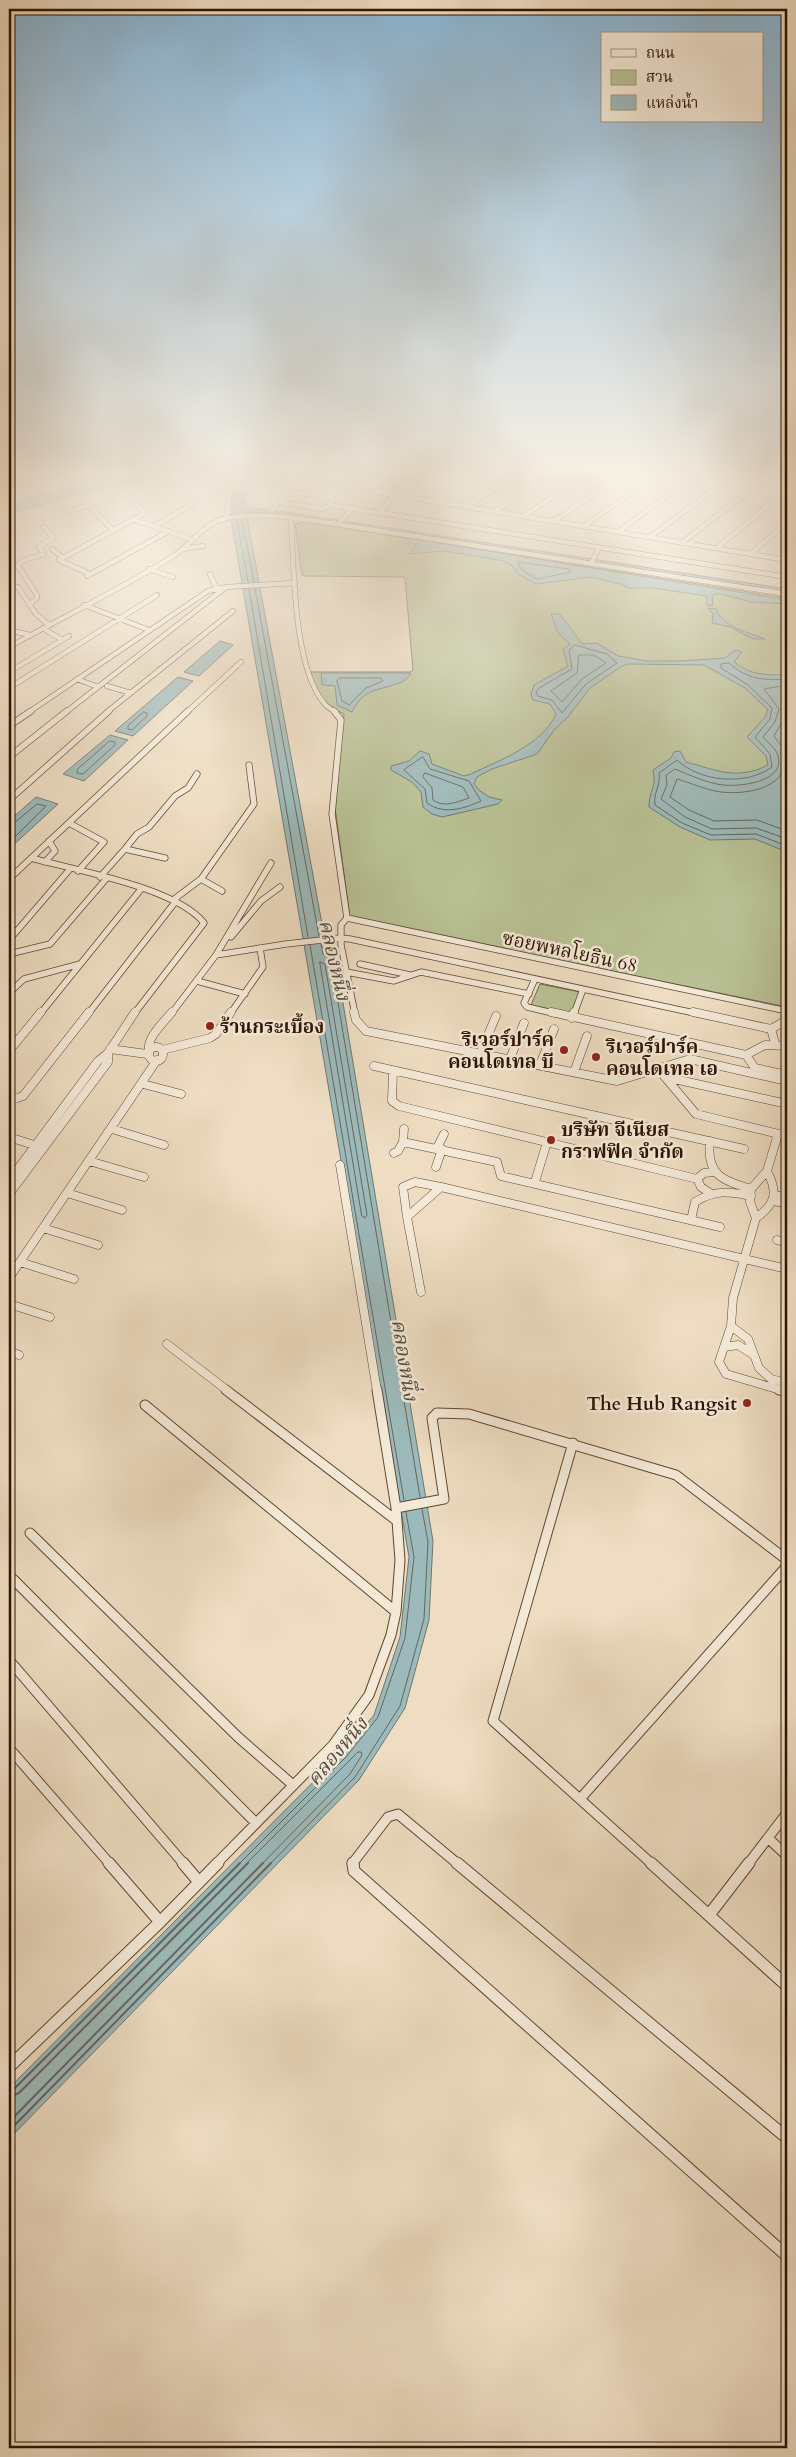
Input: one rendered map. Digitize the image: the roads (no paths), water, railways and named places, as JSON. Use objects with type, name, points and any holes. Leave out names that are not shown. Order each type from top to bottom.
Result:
[{"type":"street","points":[[18,587],[39,618],[49,625]]},
{"type":"street","points":[[29,604],[37,598],[32,587]]},
{"type":"street","points":[[9,647],[118,587]]},
{"type":"street","points":[[9,757],[226,587]]},
{"type":"street","points":[[9,726],[149,630],[216,588],[230,587]]},
{"type":"street","points":[[295,587],[300,638],[314,686],[324,704],[337,713],[341,720],[332,814],[347,918],[341,925],[337,938],[356,1020],[361,1028],[374,1034],[623,1080],[690,1059],[787,1075]]},
{"type":"street","points":[[744,587],[787,594]]},
{"type":"street","points":[[9,688],[157,595]]},
{"type":"street","points":[[84,605],[149,630]]},
{"type":"street","points":[[9,800],[131,693],[234,611]]},
{"type":"street","points":[[43,628],[62,640]]},
{"type":"street","points":[[9,630],[30,635]]},
{"type":"street","points":[[9,672],[69,636]]},
{"type":"street","points":[[140,636],[156,641]]},
{"type":"street","points":[[9,879],[241,662]]},
{"type":"street","points":[[77,679],[98,687]]},
{"type":"street","points":[[106,686],[131,693]]},
{"type":"street","points":[[9,1096],[18,1098],[23,1096],[174,901],[201,878],[254,804],[249,765]]},
{"type":"street","points":[[9,954],[50,944],[137,834],[149,826],[174,796],[188,788],[197,774]]},
{"type":"street","points":[[68,823],[104,842],[78,871]]},
{"type":"street","points":[[45,862],[55,849],[49,841]]},
{"type":"street","points":[[125,848],[165,858]]},
{"type":"street","points":[[9,1181],[40,1147],[108,1062],[109,1051],[204,922],[202,917],[174,901],[142,888],[31,858]]},
{"type":"street","points":[[157,1060],[150,1059],[148,1044],[216,955],[228,937],[250,893],[271,863]]},
{"type":"street","points":[[10,936],[70,869]]},
{"type":"street","points":[[201,878],[222,890]]},
{"type":"street","points":[[228,937],[235,934],[261,901],[280,887]]},
{"type":"street","points":[[9,1051],[142,888]]},
{"type":"street","name":"ซอยพหลโยธิน 68","points":[[347,918],[353,921],[787,1011]]},
{"type":"street","points":[[216,955],[337,938],[771,1029],[787,1020]]},
{"type":"street","points":[[109,1051],[148,1053],[154,1048],[162,1050],[212,1037],[246,994],[263,967],[260,948]]},
{"type":"street","points":[[9,993],[24,979],[80,964]]},
{"type":"street","points":[[360,964],[410,975]]},
{"type":"street","points":[[346,972],[394,981],[421,972],[529,994]]},
{"type":"street","points":[[535,979],[524,1003],[527,1008],[746,1055],[757,1071],[787,1081]]},
{"type":"street","points":[[197,980],[246,994]]},
{"type":"street","points":[[572,1018],[583,990]]},
{"type":"street","points":[[480,1054],[496,1016]]},
{"type":"street","points":[[510,1059],[524,1024]]},
{"type":"street","points":[[540,1065],[554,1029]]},
{"type":"street","points":[[771,1029],[775,1043]]},
{"type":"street","points":[[574,1072],[587,1036]]},
{"type":"street","points":[[746,1055],[761,1045],[775,1043],[787,1046]]},
{"type":"street","points":[[10,1274],[112,1129],[157,1060],[164,1055],[162,1050]]},
{"type":"street","points":[[374,1066],[744,1149]]},
{"type":"street","points":[[659,1070],[696,1114],[787,1136]]},
{"type":"street","points":[[393,1071],[392,1096],[394,1104],[697,1179]]},
{"type":"street","points":[[665,1077],[787,1104]]},
{"type":"street","points":[[142,1084],[180,1094]]},
{"type":"street","points":[[112,1129],[164,1145]]},
{"type":"street","points":[[394,1153],[398,1151],[403,1142],[404,1129]]},
{"type":"street","points":[[436,1167],[444,1134]]},
{"type":"street","points":[[778,1134],[767,1171],[751,1193],[750,1202],[756,1218],[733,1298],[731,1326],[719,1362],[726,1374],[787,1392]]},
{"type":"street","points":[[9,1137],[40,1147]]},
{"type":"street","points":[[710,1141],[707,1156],[710,1168],[722,1180],[751,1193]]},
{"type":"street","points":[[403,1142],[440,1148],[497,1162],[501,1176],[534,1182],[720,1227]]},
{"type":"street","points":[[534,1182],[548,1142]]},
{"type":"street","points":[[9,1194],[40,1147]]},
{"type":"street","points":[[89,1161],[144,1177]]},
{"type":"street","points":[[9,2067],[160,1922],[333,1745],[370,1695],[391,1635],[396,1612],[400,1560],[398,1507],[340,1165]]},
{"type":"street","points":[[756,1218],[770,1209],[775,1198],[774,1184],[767,1171]]},
{"type":"street","points":[[697,1179],[704,1173],[714,1172]]},
{"type":"street","points":[[697,1179],[701,1188],[710,1193]]},
{"type":"street","points":[[421,1292],[403,1187],[414,1182],[787,1269]]},
{"type":"street","points":[[407,1217],[441,1187]]},
{"type":"street","points":[[691,1220],[695,1202],[710,1193],[721,1190],[751,1193]]},
{"type":"street","points":[[67,1192],[122,1210]]},
{"type":"street","points":[[775,1198],[787,1198]]},
{"type":"street","points":[[775,1198],[787,1204]]},
{"type":"street","points":[[43,1228],[98,1244]]},
{"type":"street","points":[[777,1240],[787,1243]]},
{"type":"street","points":[[20,1262],[74,1279]]},
{"type":"street","points":[[9,1304],[50,1317]]},
{"type":"street","points":[[731,1326],[748,1339],[759,1368],[771,1379],[787,1384]]},
{"type":"street","points":[[167,1344],[398,1521]]},
{"type":"street","points":[[724,1347],[733,1344],[754,1355]]},
{"type":"street","points":[[9,1351],[19,1355]]},
{"type":"street","points":[[145,1404],[396,1612]]},
{"type":"street","points":[[398,1507],[442,1500],[444,1497],[432,1418],[436,1413],[468,1414],[573,1443],[676,1475],[787,1560]]},
{"type":"street","points":[[573,1443],[492,1721],[787,1986]]},
{"type":"street","points":[[30,1533],[238,1737],[293,1785]]},
{"type":"street","points":[[580,1799],[787,1566]]},
{"type":"street","points":[[13,1579],[256,1824]]},
{"type":"street","points":[[9,1660],[199,1882]]},
{"type":"street","points":[[9,1748],[160,1922]]},
{"type":"street","points":[[709,1915],[787,1813]]},
{"type":"street","points":[[787,2138],[398,1814],[388,1817],[355,1859],[352,1865],[354,1870],[787,2256]]},
{"type":"street","points":[[768,1838],[787,1856]]},
{"type":"water","name":"คลองหนึ่ง","points":[[243,587],[260,587],[327,951],[335,955],[433,1541],[429,1620],[405,1708],[359,1780],[9,2139],[9,2088],[342,1753],[374,1715],[400,1637],[409,1557]]},
{"type":"water","points":[[626,587],[705,587],[787,600],[787,604],[751,602],[717,593],[712,596],[713,606],[707,605],[707,596],[652,588]]},
{"type":"water","points":[[753,587],[787,589],[787,592]]},
{"type":"water","points":[[708,608],[716,609],[719,615],[730,625],[765,639],[753,639],[730,627],[712,623],[713,614]]},
{"type":"water","points":[[551,614],[560,614],[582,644],[597,643],[618,656],[647,661],[680,661],[725,658],[736,650],[742,652],[734,662],[746,670],[765,675],[787,674],[787,852],[755,839],[710,840],[680,827],[649,807],[654,781],[653,770],[671,758],[674,752],[680,751],[686,762],[717,771],[746,772],[768,765],[766,756],[747,737],[765,717],[768,710],[745,688],[704,665],[629,664],[622,666],[590,688],[568,717],[555,729],[537,754],[492,769],[477,777],[474,784],[489,797],[502,800],[498,804],[442,817],[432,814],[423,807],[421,792],[412,782],[391,770],[391,766],[409,761],[420,751],[429,754],[432,764],[464,776],[495,763],[531,743],[550,725],[556,714],[550,704],[533,700],[531,694],[534,685],[568,666],[563,649],[570,644],[558,633]]},
{"type":"water","points":[[220,641],[233,645],[199,676],[184,672]]},
{"type":"water","points":[[321,673],[411,673],[408,678],[398,684],[372,691],[358,702],[352,712],[337,705],[335,686],[322,685]]},
{"type":"water","points":[[178,677],[193,681],[133,736],[115,731]]},
{"type":"water","points":[[110,735],[128,740],[84,781],[63,774]]},
{"type":"water","points":[[36,797],[58,804],[9,849],[9,821]]},
{"type":"place","name":"ร้านกระเบื้อง","points":[[210,1026]]},
{"type":"place","name":"ริเวอร์ปาร์ค คอนโดเทล บี","points":[[564,1050]]},
{"type":"place","name":"ริเวอร์ปาร์ค คอนโดเทล เอ","points":[[596,1057]]},
{"type":"place","name":"บริษัท จีเนียส กราฟฟิค จำกัด","points":[[551,1140]]},
{"type":"place","name":"The Hub Rangsit","points":[[747,1403]]}]
